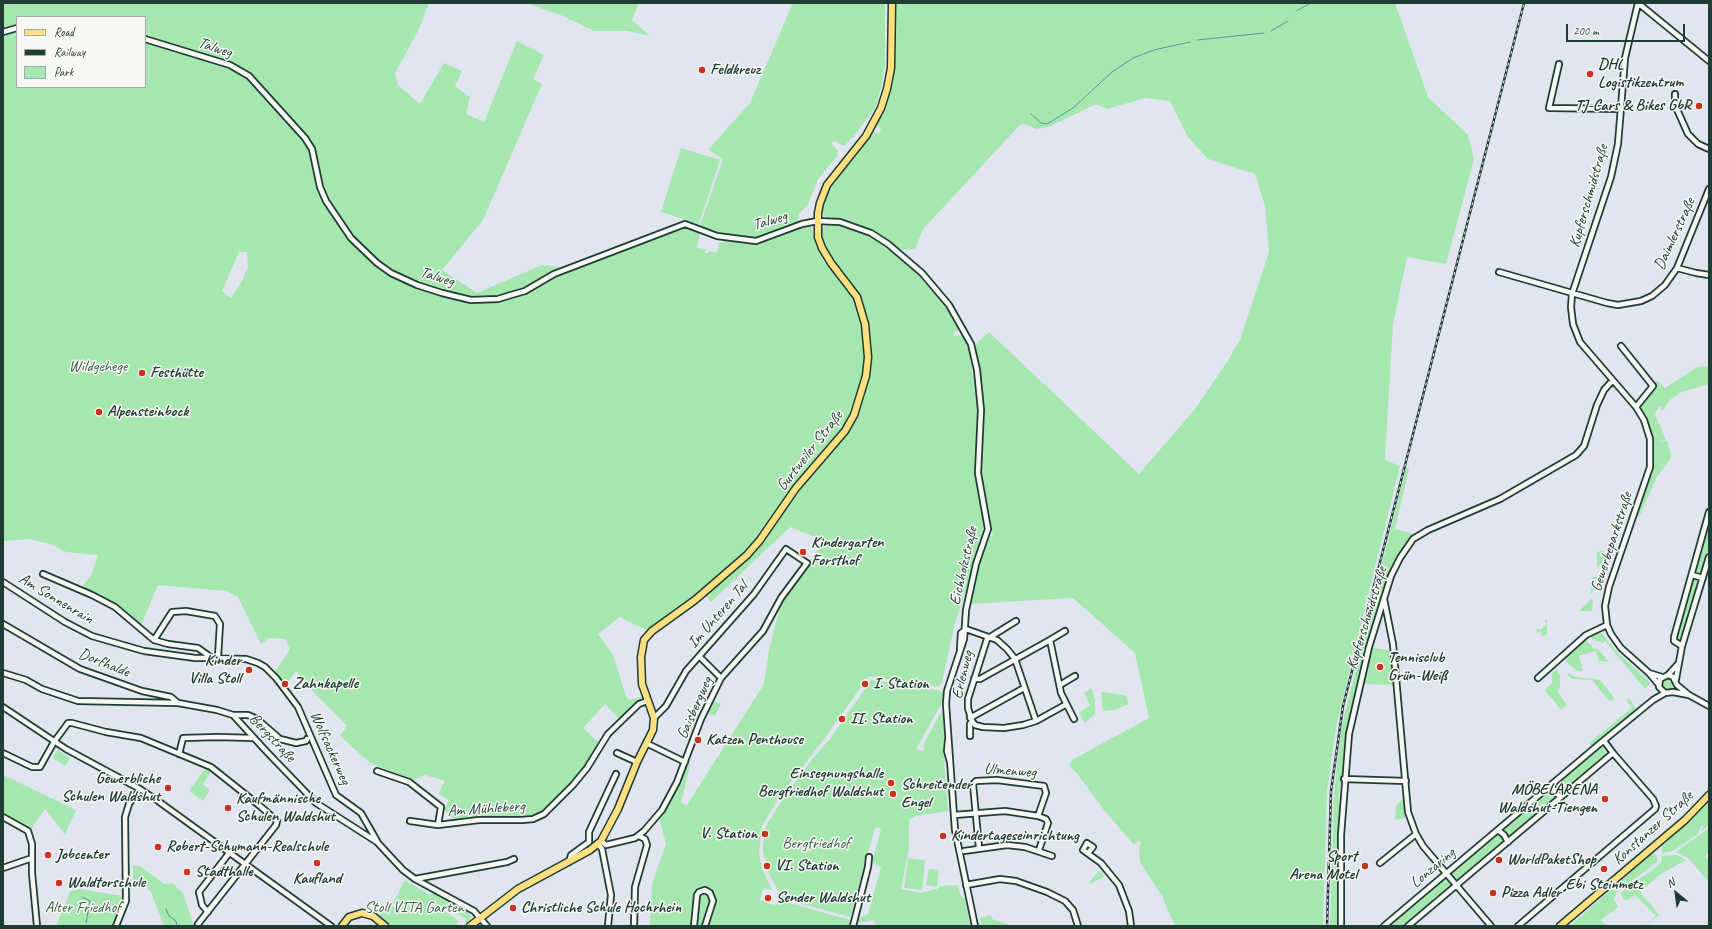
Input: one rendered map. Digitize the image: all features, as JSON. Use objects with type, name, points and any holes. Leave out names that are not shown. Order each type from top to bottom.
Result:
[{"type":"main road","name":"Gurtweiler Straße","points":[[654,718],[643,690],[641,670],[642,645],[646,637],[695,600],[747,555],[760,540],[796,488],[845,431],[859,402],[866,376],[868,357],[864,317],[857,297],[826,256],[818,238],[817,221],[820,202],[827,185],[866,136],[881,108],[888,89],[891,68],[892,3]]},
{"type":"main road","points":[[470,926],[518,889],[569,862],[599,842],[618,809],[637,762],[653,730],[654,718]]},
{"type":"main road","name":"Konstanzer Straße","points":[[1560,926],[1672,831],[1709,795]]},
{"type":"main road","points":[[342,926],[349,917],[362,913],[373,916],[385,926]]},
{"type":"street","points":[[1638,3],[1709,61]]},
{"type":"street","name":"Kupferschmidstraße","points":[[1573,324],[1571,307],[1572,294],[1610,177],[1618,144],[1625,58],[1638,3]]},
{"type":"street","points":[[3,32],[16,28]]},
{"type":"street","name":"Talweg","points":[[146,39],[230,65],[249,76],[305,138],[312,149],[320,187],[326,201],[351,238],[377,264],[391,273],[417,285],[442,293],[471,300],[498,299],[525,291],[554,274],[685,224],[717,236],[756,241],[802,224],[817,221]]},
{"type":"street","points":[[1559,64],[1549,108],[1620,109]]},
{"type":"street","points":[[1675,94],[1675,105],[1688,134],[1698,144],[1709,149]]},
{"type":"street","name":"Daimlerstraße","points":[[1499,272],[1572,294],[1618,305],[1631,304],[1652,296],[1665,285],[1677,268],[1709,189]]},
{"type":"street","name":"Eichholzstraße","points":[[817,221],[840,222],[871,233],[903,256],[922,273],[949,305],[971,344],[977,370],[981,410],[978,473],[988,529],[976,564],[969,597],[966,629],[961,633],[960,652],[947,691],[946,704],[952,765],[954,815]]},
{"type":"street","points":[[1677,268],[1696,274],[1709,275]]},
{"type":"street","name":"Gewerbeparkstraße","points":[[1573,324],[1580,342],[1612,381],[1636,407],[1648,429],[1651,459],[1646,480],[1606,597],[1606,616],[1607,625],[1611,634],[1621,648],[1649,673],[1665,693]]},
{"type":"street","points":[[1621,346],[1653,386],[1636,407]]},
{"type":"street","name":"Kupferschmidstraße","points":[[1341,926],[1341,835],[1344,780],[1349,734],[1369,647],[1384,599],[1400,558],[1413,539],[1428,530],[1500,499],[1576,455],[1584,446],[1597,405],[1604,390],[1612,381]]},
{"type":"street","points":[[1682,646],[1674,641],[1674,637],[1709,512]]},
{"type":"street","name":"Im Unteren Tal","points":[[654,718],[666,706],[686,671],[754,594],[786,549],[807,563]]},
{"type":"street","points":[[1673,692],[1677,685],[1676,679],[1682,646],[1709,557]]},
{"type":"street","name":"Gaisbergweg","points":[[599,842],[606,845],[619,843],[639,836],[662,810],[677,782],[701,719],[721,678],[763,631],[781,598],[807,563]]},
{"type":"street","points":[[43,574],[92,595],[115,607],[154,640],[168,644],[198,648],[212,658]]},
{"type":"street","points":[[1692,575],[1703,578]]},
{"type":"street","name":"Am Sonnenrain","points":[[3,582],[65,622],[92,636],[144,651],[195,658],[212,658]]},
{"type":"street","points":[[1384,599],[1393,644],[1408,812],[1416,834],[1446,873],[1491,926]]},
{"type":"street","points":[[154,640],[172,612],[186,611],[215,616],[220,624],[218,657]]},
{"type":"street","points":[[989,636],[1016,621]]},
{"type":"street","name":"Dorfhalde","points":[[3,624],[80,669],[142,691],[171,697],[178,702]]},
{"type":"street","points":[[1538,678],[1586,635],[1607,625]]},
{"type":"street","points":[[966,629],[997,640],[1015,659],[1036,721]]},
{"type":"street","points":[[974,679],[980,679],[1065,631]]},
{"type":"street","name":"Erlenweg","points":[[970,736],[971,720],[968,699],[982,651],[989,636]]},
{"type":"street","points":[[1050,640],[1065,705],[1074,719]]},
{"type":"street","points":[[699,656],[721,678]]},
{"type":"street","name":"Wolfsackerweg","points":[[212,658],[218,657],[252,660],[265,667],[274,675],[298,707],[336,795],[361,813],[377,842]]},
{"type":"street","points":[[1653,700],[1665,676],[1678,664]]},
{"type":"street","name":"Bergstraße","points":[[3,673],[26,680],[42,689],[78,701],[178,702],[233,715],[253,738],[316,802],[377,842],[403,870],[415,880],[474,911],[487,926]]},
{"type":"street","name":"Gewerbeparkstraße","points":[[1649,673],[1676,679]]},
{"type":"street","points":[[1060,685],[1075,676]]},
{"type":"street","points":[[1677,685],[1689,695],[1709,706]]},
{"type":"street","points":[[971,720],[1024,688]]},
{"type":"street","points":[[1665,693],[1673,692],[1689,695]]},
{"type":"street","name":"Lonzaring","points":[[1384,926],[1653,700],[1665,693]]},
{"type":"street","name":"Am Mühleberg","points":[[377,771],[409,782],[441,806],[438,825],[479,820],[533,819],[544,814],[554,806],[582,774],[608,734],[639,704],[648,701]]},
{"type":"street","name":"Erlenweg","points":[[971,720],[975,725],[983,727],[999,728],[1024,726],[1065,705]]},
{"type":"street","points":[[3,707],[54,742],[140,789],[230,852],[331,926]]},
{"type":"street","points":[[233,715],[248,715],[257,718],[280,739],[296,743],[306,741],[307,739]]},
{"type":"street","points":[[3,753],[36,768],[43,764],[54,742],[68,723],[141,738],[211,767],[277,821],[276,825],[198,924]]},
{"type":"street","points":[[179,754],[183,738],[253,738]]},
{"type":"street","points":[[1518,926],[1653,812],[1656,806],[1653,799],[1604,741]]},
{"type":"street","points":[[646,743],[685,762]]},
{"type":"street","points":[[617,753],[637,762]]},
{"type":"street","name":"Lonzaring","points":[[1408,926],[1613,753]]},
{"type":"street","points":[[569,862],[571,855],[589,842],[589,832],[616,774]]},
{"type":"street","name":"Ulmenweg","points":[[979,848],[974,813],[973,784],[976,780],[1026,782],[1044,786],[1046,793],[1038,816]]},
{"type":"street","points":[[1344,780],[1406,781]]},
{"type":"street","points":[[1551,785],[1555,792],[1561,797]]},
{"type":"street","points":[[116,926],[126,901],[125,817],[129,804],[140,789]]},
{"type":"street","points":[[975,926],[958,851],[954,815],[1006,811],[1038,816],[1046,819],[1048,822],[1039,850]]},
{"type":"street","points":[[3,817],[28,831],[32,844],[37,926]]},
{"type":"street","points":[[410,821],[438,825]]},
{"type":"street","points":[[1498,830],[1504,835],[1508,842]]},
{"type":"street","points":[[1380,863],[1416,834]]},
{"type":"street","points":[[634,926],[635,887],[647,845],[645,839],[639,836]]},
{"type":"street","points":[[599,842],[602,849],[612,895],[608,926]]},
{"type":"street","points":[[964,851],[1006,845],[1039,850],[1052,856]]},
{"type":"street","points":[[208,912],[202,905],[198,892],[230,852]]},
{"type":"street","points":[[1088,853],[1106,869],[1119,885],[1129,911],[1131,926]]},
{"type":"street","points":[[853,926],[868,868],[869,857]]},
{"type":"street","points":[[3,868],[32,858]]},
{"type":"street","points":[[415,880],[507,862],[514,859]]},
{"type":"street","points":[[966,884],[1000,879],[1016,880],[1065,901],[1073,910],[1078,926]]},
{"type":"street","points":[[694,926],[697,895],[699,892],[705,890],[710,893],[713,900],[705,926]]},
{"type":"green space","name":"Wildgehege","points":[[3,3],[429,3],[419,29],[395,73],[398,85],[420,104],[444,63],[462,71],[455,86],[470,97],[466,114],[484,122],[517,41],[544,55],[533,79],[542,84],[483,220],[442,270],[477,293],[542,265],[567,268],[685,227],[700,232],[697,248],[705,249],[705,253],[709,253],[709,251],[717,253],[719,243],[723,243],[724,240],[756,243],[801,227],[811,227],[824,262],[844,284],[854,299],[863,324],[865,340],[863,376],[851,415],[829,448],[794,486],[744,554],[702,591],[648,631],[620,617],[598,634],[613,655],[626,696],[629,700],[641,697],[639,703],[619,719],[605,704],[583,728],[598,742],[586,766],[553,805],[532,817],[470,818],[457,821],[444,810],[449,800],[438,794],[445,781],[425,775],[415,780],[370,763],[340,736],[347,726],[307,685],[296,671],[288,682],[282,681],[275,672],[290,649],[285,639],[269,638],[261,644],[238,597],[226,591],[158,585],[141,625],[108,600],[81,588],[92,574],[98,555],[66,552],[53,545],[30,539],[3,541]],"holes":[[[239,252],[247,252],[248,267],[242,281],[231,298],[222,291]]]},
{"type":"green space","points":[[526,3],[639,3],[632,20],[650,36],[628,31],[594,31],[563,16]]},
{"type":"green space","points":[[793,3],[885,3],[885,66],[881,88],[875,108],[854,136],[844,146],[834,141],[831,143],[838,151],[837,156],[818,179],[808,204],[799,214],[798,223],[755,238],[718,234],[700,225],[723,159],[708,150],[750,103]]},
{"type":"green space","points":[[895,3],[1395,3],[1428,97],[1468,135],[1474,159],[1446,264],[1407,257],[1393,324],[1385,460],[1400,466],[1336,726],[1327,791],[1323,926],[1175,926],[1162,896],[1140,862],[1139,849],[1141,842],[1138,841],[1134,845],[1104,810],[1076,772],[1069,766],[1072,760],[1149,718],[1135,653],[1073,598],[969,604],[979,563],[988,535],[993,537],[980,473],[982,410],[975,345],[989,332],[1139,474],[1195,409],[1240,340],[1269,252],[1265,206],[1255,174],[1208,159],[1188,137],[1170,101],[1145,98],[1107,109],[1096,104],[1049,127],[1036,129],[1025,124],[1020,125],[923,229],[915,249],[900,250],[872,231],[858,225],[840,220],[830,220],[822,213],[827,193],[873,131],[879,134],[881,128],[876,124],[890,89],[894,67]]},
{"type":"green space","points":[[681,148],[720,160],[699,224],[661,212]]},
{"type":"green space","points":[[830,224],[856,230],[870,236],[909,265],[945,305],[960,329],[953,333],[954,336],[963,335],[968,345],[978,409],[976,472],[984,526],[965,594],[955,623],[942,682],[938,687],[870,676],[868,677],[827,735],[780,796],[762,826],[759,853],[762,868],[772,890],[763,888],[760,900],[774,905],[782,901],[850,920],[851,926],[708,926],[714,910],[715,901],[712,892],[706,887],[697,889],[694,892],[691,926],[650,926],[652,884],[666,844],[659,817],[665,810],[687,763],[690,765],[681,803],[687,805],[764,684],[769,650],[782,599],[825,541],[790,527],[711,602],[705,595],[736,568],[856,416],[863,395],[870,357],[867,323],[864,310],[858,296],[824,247],[821,236],[822,228]]},
{"type":"green space","points":[[1709,366],[1709,384],[1681,392],[1670,400],[1663,410],[1661,410],[1662,407],[1660,406],[1655,414],[1666,440],[1656,442],[1667,441],[1671,453],[1670,459],[1657,477],[1639,517],[1636,516],[1654,467],[1654,440],[1641,406],[1655,387],[1655,382],[1657,381],[1665,388],[1697,367]]},
{"type":"green space","points":[[1406,467],[1409,468],[1395,529],[1414,534],[1397,556],[1381,595],[1368,640],[1347,732],[1339,795],[1338,926],[1330,926],[1334,792],[1342,725]]},
{"type":"green space","points":[[1709,516],[1709,527],[1707,524]]},
{"type":"green space","points":[[1709,527],[1709,553],[1705,569],[1699,574],[1695,571],[1695,566],[1698,555],[1700,558],[1702,551],[1700,548],[1705,531],[1707,533]]},
{"type":"green space","points":[[1601,550],[1604,551],[1605,554],[1602,563],[1597,568],[1597,553]]},
{"type":"green space","points":[[1597,575],[1594,590],[1591,594],[1592,579]]},
{"type":"green space","points":[[1694,579],[1699,582],[1682,641],[1680,642],[1677,641],[1676,634],[1678,637],[1679,632],[1677,629],[1678,627],[1680,630],[1682,623],[1680,620],[1687,594],[1689,596],[1691,589],[1689,587]]},
{"type":"green space","points":[[1591,599],[1593,600],[1592,611],[1579,611]]},
{"type":"green space","points":[[1547,624],[1547,634],[1541,637],[1542,634],[1540,631],[1538,633],[1536,630],[1537,628],[1540,630]]},
{"type":"green space","points":[[1601,633],[1619,654],[1648,680],[1650,684],[1645,689],[1605,641],[1603,643],[1591,639],[1592,635]]},
{"type":"green space","points":[[1584,640],[1592,645],[1592,648],[1598,649],[1609,662],[1599,661],[1596,651],[1579,656],[1583,671],[1578,671],[1570,666],[1566,661],[1567,658],[1572,650]]},
{"type":"green space","name":"Tennisclub Grün-Weiß","points":[[1372,648],[1391,650],[1395,685],[1362,684]]},
{"type":"green space","points":[[1556,669],[1560,676],[1560,688],[1558,690],[1559,694],[1567,705],[1561,710],[1545,690],[1552,683],[1552,673]]},
{"type":"green space","points":[[1569,673],[1575,677],[1600,680],[1613,696],[1614,700],[1609,701],[1592,680],[1573,679],[1567,674]]},
{"type":"green space","points":[[1670,678],[1673,679],[1673,689],[1666,690],[1663,689],[1662,682],[1663,679]]},
{"type":"green space","name":"Bergfriedhof","points":[[871,680],[913,685],[941,691],[943,693],[942,703],[916,749],[924,751],[924,743],[942,711],[945,736],[943,745],[948,811],[916,816],[909,820],[909,849],[901,889],[921,893],[937,889],[940,886],[957,885],[961,896],[965,899],[970,926],[876,926],[874,920],[856,923],[856,920],[868,914],[881,867],[872,863],[881,829],[878,827],[875,828],[850,917],[784,899],[769,875],[763,852],[764,829],[782,800],[813,758],[830,739]]},
{"type":"green space","points":[[1091,688],[1095,699],[1095,714],[1085,723],[1079,713],[1090,705],[1084,693]]},
{"type":"green space","points":[[1102,692],[1125,695],[1127,697],[1128,704],[1114,710],[1103,711]]},
{"type":"green space","points":[[1629,698],[1636,709],[1592,746],[1589,743],[1632,708],[1626,700]]},
{"type":"green space","points":[[714,701],[721,704],[715,716],[708,713]]},
{"type":"green space","points":[[1599,746],[1602,746],[1608,756],[1602,760],[1602,757],[1596,762],[1597,765],[1583,776],[1583,773],[1577,778],[1576,782],[1575,779],[1570,784],[1568,789],[1560,792],[1555,786],[1559,780],[1568,772],[1568,775],[1574,771],[1574,767],[1575,769],[1581,765],[1580,761],[1587,755],[1588,758],[1593,754],[1593,750]]},
{"type":"green space","points":[[58,750],[70,758],[65,766],[53,758]]},
{"type":"green space","points":[[206,767],[212,770],[203,784],[210,790],[203,801],[189,791]]},
{"type":"green space","points":[[3,775],[76,810],[65,834],[45,809],[31,829],[3,812]]},
{"type":"green space","points":[[1548,790],[1551,790],[1555,796],[1554,801],[1550,804],[1550,801],[1544,805],[1543,810],[1543,807],[1537,811],[1538,815],[1532,820],[1531,817],[1526,821],[1525,826],[1524,823],[1514,835],[1508,836],[1503,830],[1506,825],[1509,822],[1510,825],[1515,820],[1515,817],[1528,806],[1528,809],[1534,805],[1533,801],[1535,800],[1535,803],[1540,799],[1540,795]]},
{"type":"green space","points":[[1403,798],[1406,816],[1395,820],[1396,806]]},
{"type":"green space","points":[[1709,802],[1709,825],[1701,831],[1703,826],[1701,825],[1698,834],[1673,851],[1662,853],[1662,846]]},
{"type":"green space","points":[[1709,828],[1709,852],[1705,857],[1709,860],[1709,882],[1688,858],[1676,852]]},
{"type":"green space","points":[[1498,834],[1503,840],[1501,846],[1498,849],[1497,846],[1492,850],[1492,854],[1485,860],[1484,857],[1479,861],[1479,865],[1457,881],[1451,874],[1453,869],[1457,865],[1458,869],[1463,864],[1463,861],[1483,843],[1484,846],[1489,842],[1489,838]]},
{"type":"green space","points":[[1646,847],[1647,848],[1565,918],[1565,917]]},
{"type":"green space","points":[[1652,853],[1657,856],[1657,862],[1616,893],[1614,900],[1618,907],[1601,920],[1607,926],[1570,926]]},
{"type":"green space","points":[[1677,855],[1686,860],[1661,874],[1640,892],[1659,915],[1645,926],[1656,916],[1635,895],[1628,900],[1624,900],[1621,893],[1658,866],[1661,862],[1662,856]]},
{"type":"green space","points":[[908,858],[925,860],[922,890],[904,888]]},
{"type":"green space","points":[[133,866],[140,866],[164,884],[172,883],[183,893],[194,926],[164,926],[151,892],[144,885],[133,885]]},
{"type":"green space","points":[[929,869],[939,870],[937,887],[926,885]]},
{"type":"green space","points":[[1099,870],[1105,876],[1090,884],[1089,883]]},
{"type":"green space","points":[[1443,878],[1445,878],[1452,885],[1451,888],[1440,898],[1439,895],[1433,899],[1434,903],[1433,904],[1432,901],[1420,915],[1419,912],[1414,916],[1414,920],[1412,918],[1407,922],[1407,926],[1390,926],[1391,922],[1411,904],[1412,907],[1418,903],[1418,898],[1419,902],[1425,897],[1424,894],[1431,887],[1432,890]]},
{"type":"green space","name":"Stoll VITA Garten","points":[[405,880],[430,895],[432,892],[465,910],[471,917],[470,920],[464,925],[466,919],[447,907],[444,911],[459,921],[456,926],[389,926],[378,915],[388,904],[391,907],[395,906],[393,903]]},
{"type":"green space","name":"Alter Friedhof","points":[[79,889],[123,896],[123,905],[114,926],[56,926],[70,892]]},
{"type":"green space","points":[[705,893],[710,902],[709,909],[703,926],[696,926],[699,896]]},
{"type":"green space","points":[[991,915],[992,919],[1012,926],[982,926],[980,918]]},
{"type":"waterway","points":[[1296,11],[1311,3]]},
{"type":"waterway","points":[[1271,31],[1288,21]]},
{"type":"waterway","points":[[1197,40],[1264,33]]},
{"type":"waterway","points":[[1031,114],[1041,123],[1047,124],[1073,108],[1112,72],[1133,58],[1154,50],[1190,42]]},
{"type":"waterway","points":[[82,897],[90,901],[86,923]]},
{"type":"waterway","points":[[166,909],[169,916],[176,921],[177,926]]},
{"type":"railway","points":[[1327,926],[1331,791],[1343,706],[1524,3]]},
{"type":"place","name":"Feldkreuz","points":[[702,70]]},
{"type":"place","name":"DHL Logistikzentrum","points":[[1590,74]]},
{"type":"place","name":"TJ-Cars & Bikes GbR","points":[[1699,106]]},
{"type":"place","name":"Festhütte","points":[[142,373]]},
{"type":"place","name":"Alpensteinbock","points":[[99,412]]},
{"type":"place","name":"Kindergarten Forsthof","points":[[803,552]]},
{"type":"place","name":"Tennisclub Grün-Weiß","points":[[1380,667]]},
{"type":"place","name":"Kinder Villa Stoll","points":[[249,670]]},
{"type":"place","name":"Zahnkapelle","points":[[285,684]]},
{"type":"place","name":"I. Station","points":[[865,684]]},
{"type":"place","name":"II. Station","points":[[842,719]]},
{"type":"place","name":"Katzen Penthouse","points":[[698,740]]},
{"type":"place","name":"Einsegnungshalle Bergfriedhof Waldshut","points":[[891,783]]},
{"type":"place","name":"Gewerbliche Schulen Waldshut","points":[[168,788]]},
{"type":"place","name":"Schreitender Engel","points":[[893,794]]},
{"type":"place","name":"MÖBELARENA Waldshut-Tiengen","points":[[1605,799]]},
{"type":"place","name":"Kaufmännische Schulen Waldshut","points":[[228,808]]},
{"type":"place","name":"V. Station","points":[[765,834]]},
{"type":"place","name":"Kindertageseinrichtung","points":[[943,836]]},
{"type":"place","name":"Robert-Schumann-Realschule","points":[[158,847]]},
{"type":"place","name":"Jobcenter","points":[[48,855]]},
{"type":"place","name":"WorldPaketShop","points":[[1499,860]]},
{"type":"place","name":"Kaufland","points":[[317,863]]},
{"type":"place","name":"VI. Station","points":[[767,866]]},
{"type":"place","name":"Sport Arena Motel","points":[[1365,866]]},
{"type":"place","name":"Ebi Steinmetz","points":[[1604,869]]},
{"type":"place","name":"Stadthalle","points":[[187,872]]},
{"type":"place","name":"Waldtorschule","points":[[59,883]]},
{"type":"place","name":"Pizza Adler","points":[[1493,893]]},
{"type":"place","name":"Sender Waldshut","points":[[768,898]]},
{"type":"place","name":"Christliche Schule Hochrhein","points":[[513,908]]}]
